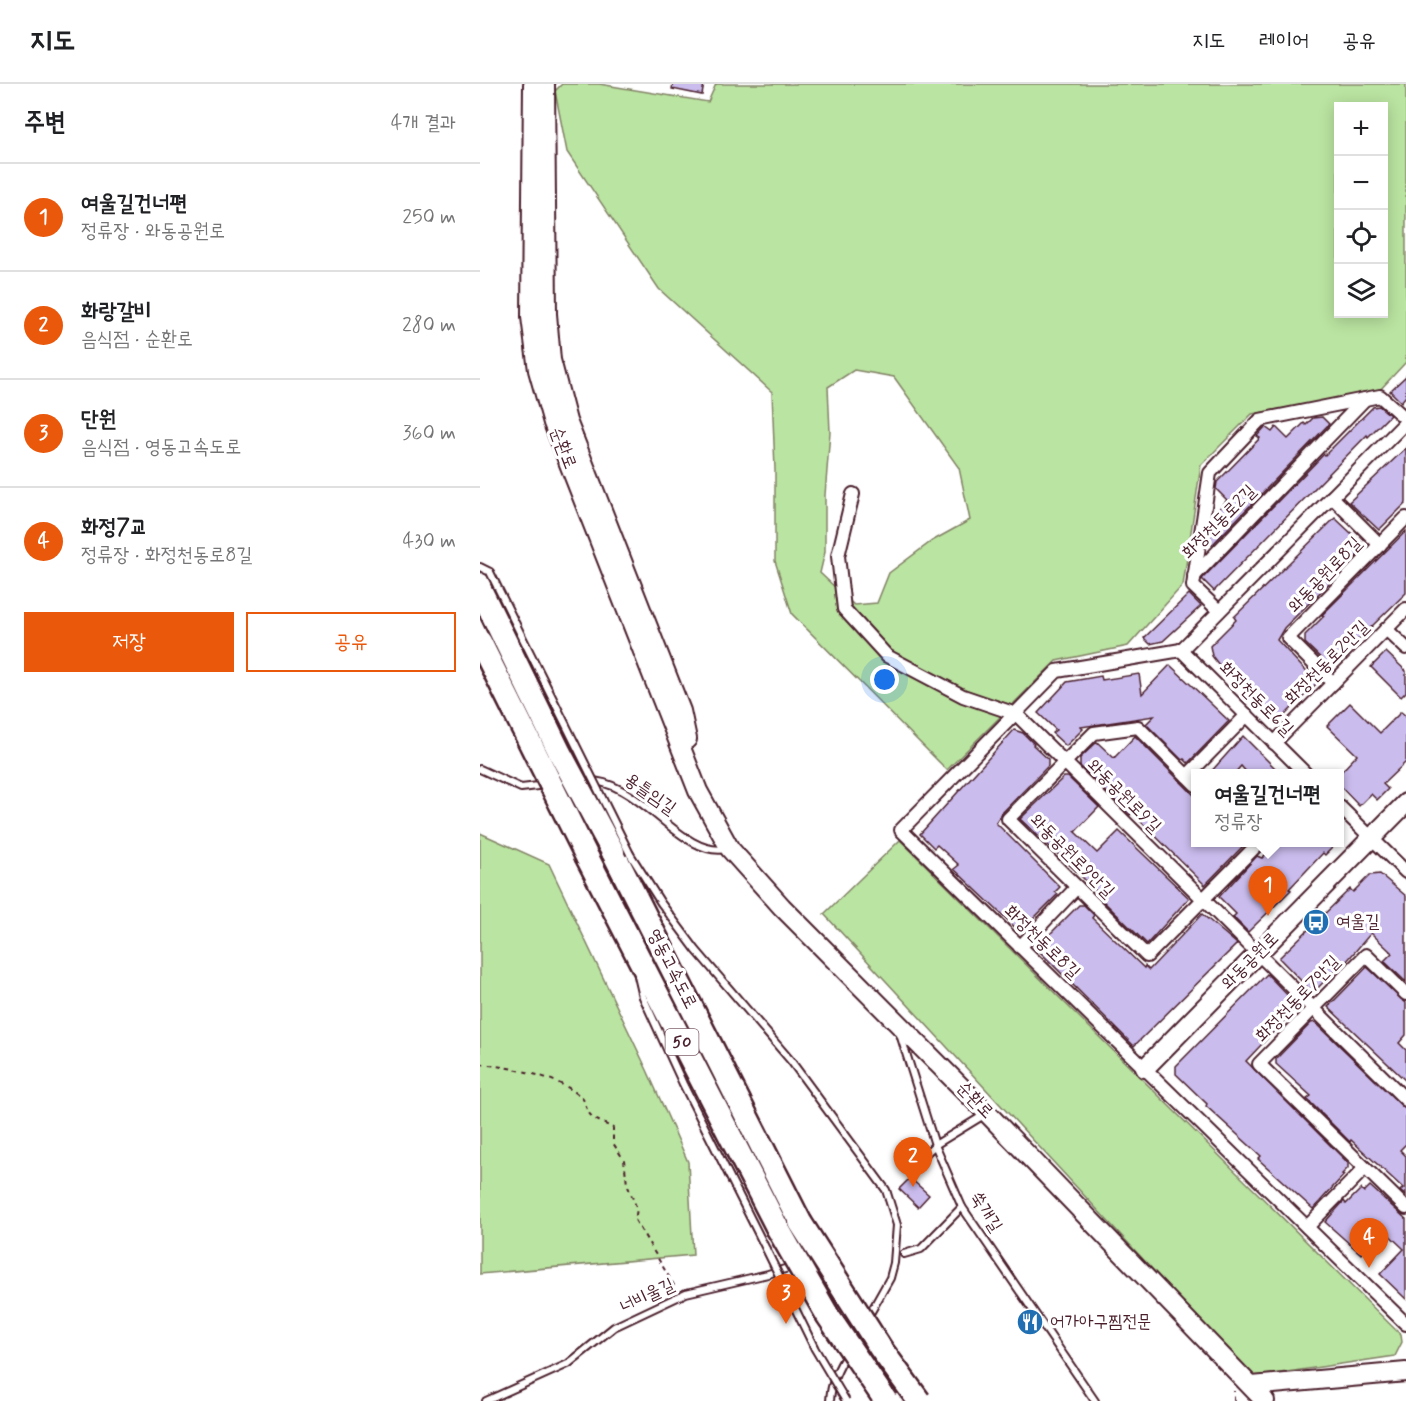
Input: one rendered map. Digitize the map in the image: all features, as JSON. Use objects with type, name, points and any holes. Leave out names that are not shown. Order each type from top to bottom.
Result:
[{"type":"highway","name":"영동고속도로","points":[[485,580],[560,753],[621,853],[800,1222],[881,1349],[918,1401]]},
{"type":"highway","name":"영동고속도로","points":[[480,642],[628,938],[777,1227],[828,1316],[886,1401]]},
{"type":"main road","name":"순환로","points":[[533,84],[531,317],[538,370],[553,423],[698,791],[730,849],[782,907],[987,1113],[1265,1401]]},
{"type":"main road","name":"순환로","points":[[546,84],[547,314],[551,360],[567,421],[681,711],[698,791]]},
{"type":"main road","name":"와동공원로","points":[[1145,1068],[1406,803]]},
{"type":"main road","points":[[1252,1386],[1406,1372]]},
{"type":"street","name":"화정천동로2길","points":[[1181,650],[1406,420],[1380,396],[1260,420],[1209,473],[1194,576]]},
{"type":"street","name":"화정천동로2길","points":[[1194,576],[1365,399]]},
{"type":"street","points":[[854,494],[838,556],[844,609],[887,657],[963,696],[1016,714]]},
{"type":"street","points":[[1332,497],[1380,545]]},
{"type":"street","name":"와동공원로8길","points":[[1333,682],[1288,638],[1406,518]]},
{"type":"street","points":[[1194,576],[1193,586],[1219,611]]},
{"type":"street","name":"화정천동로2안길","points":[[1274,742],[1406,609]]},
{"type":"street","points":[[1386,629],[1406,648]]},
{"type":"street","name":"화정천동로8길","points":[[1181,650],[1057,671],[901,830],[1406,1324]]},
{"type":"street","name":"화정천동로6길","points":[[1181,650],[1301,769]]},
{"type":"street","name":"와동공원로9길","points":[[1016,714],[1406,1100]]},
{"type":"street","points":[[1202,769],[1247,715]]},
{"type":"street","name":"와동공원로9안길","points":[[1191,780],[1138,727],[1094,733],[1008,819],[1147,956],[1255,847]]},
{"type":"street","points":[[1344,811],[1406,872]]},
{"type":"street","points":[[1020,947],[1077,887]]},
{"type":"street","name":"화정천동로7안길","points":[[1406,994],[1366,955],[1259,1064],[1406,1208]]},
{"type":"street","points":[[1307,1227],[1365,1168]]},
{"type":"lane","points":[[480,567],[485,580]]},
{"type":"lane","name":"용틀임길","points":[[480,769],[521,788],[586,780],[615,785],[685,837],[715,852],[730,849]]},
{"type":"lane","points":[[621,853],[696,950],[791,1061],[886,1190],[897,1225],[894,1263],[890,1278],[861,1329]]},
{"type":"lane","points":[[628,938],[643,997],[683,1084],[815,1349],[846,1401]]},
{"type":"lane","name":"쑥개길","points":[[894,1018],[934,1145],[962,1207],[1095,1401]]},
{"type":"lane","points":[[909,1169],[934,1145],[987,1113]]},
{"type":"lane","points":[[904,1254],[921,1249],[962,1207]]},
{"type":"lane","name":"너비울길","points":[[486,1401],[568,1365],[614,1328],[686,1293],[768,1274],[825,1257]]},
{"type":"lane","points":[[831,1401],[831,1389],[836,1371],[856,1337]]},
{"type":"path","points":[[480,1064],[538,1075],[571,1089],[584,1099],[590,1115],[613,1128],[613,1143],[624,1160],[627,1184],[637,1209],[635,1220],[680,1296]]},
{"type":"green space","points":[[562,84],[599,84],[708,102],[716,84],[1406,84],[1406,362],[1378,392],[1252,414],[1201,465],[1183,585],[1128,646],[1056,661],[947,770],[792,614],[775,561],[772,392],[659,289],[567,152],[555,91]],"holes":[[[854,370],[894,377],[959,468],[970,520],[932,541],[889,573],[877,603],[854,605],[820,573],[825,552],[825,495],[830,432],[828,387]]]},
{"type":"green space","points":[[480,833],[549,864],[688,1162],[693,1255],[480,1274]]},
{"type":"green space","points":[[900,840],[1401,1335],[1402,1342],[1395,1356],[1252,1377],[824,914]]},
{"type":"building","points":[[673,84],[704,84],[702,95],[672,89]]},
{"type":"building","points":[[1406,376],[1406,396],[1401,402],[1390,391]]},
{"type":"building","points":[[1379,406],[1390,415],[1368,437],[1367,435],[1214,591],[1202,579],[1324,454],[1373,407]]},
{"type":"building","points":[[1322,417],[1329,424],[1212,545],[1209,543],[1214,514],[1227,500],[1216,489],[1217,482],[1260,438],[1257,436],[1265,427],[1272,432],[1276,427],[1288,439],[1304,423],[1306,425],[1313,418]]},
{"type":"building","points":[[1406,448],[1406,503],[1379,530],[1349,502]]},
{"type":"building","points":[[1335,518],[1366,547],[1284,628],[1277,640],[1317,683],[1278,722],[1259,704],[1263,701],[1236,674],[1233,678],[1219,665],[1212,656],[1210,646],[1236,620],[1234,617]]},
{"type":"building","points":[[1406,531],[1406,593],[1330,667],[1305,643],[1305,635]]},
{"type":"building","points":[[1189,594],[1201,606],[1163,641],[1150,644],[1144,638]]},
{"type":"building","points":[[1386,652],[1406,671],[1406,692],[1401,697],[1371,667]]},
{"type":"building","points":[[1170,665],[1229,721],[1188,763],[1182,760],[1146,724],[1154,716],[1081,727],[1083,729],[1066,746],[1052,733],[1056,730],[1038,713],[1067,682],[1101,676],[1102,680],[1139,674],[1142,694]]},
{"type":"building","points":[[1350,703],[1380,733],[1401,712],[1406,716],[1406,762],[1383,784],[1388,789],[1377,800],[1371,794],[1359,806],[1344,790],[1344,769],[1357,755],[1327,726]]},
{"type":"building","points":[[1014,730],[1023,733],[1034,744],[1048,759],[1048,766],[1002,813],[996,823],[1060,887],[1055,892],[1058,894],[1020,932],[954,869],[959,865],[937,845],[934,848],[920,834]]},
{"type":"building","points":[[1135,736],[1191,792],[1191,847],[1242,847],[1205,885],[1132,813],[1130,815],[1080,766],[1080,758],[1097,742],[1114,758]]},
{"type":"building","points":[[1243,736],[1276,769],[1244,769],[1241,766],[1238,769],[1213,769]]},
{"type":"building","points":[[1064,777],[1068,777],[1099,807],[1075,832],[1097,853],[1119,831],[1189,898],[1147,944],[1078,873],[1020,819]]},
{"type":"building","points":[[1273,847],[1333,847],[1325,855],[1323,853],[1289,889],[1291,890],[1248,932],[1233,917],[1236,914],[1219,897],[1257,856],[1262,858]]},
{"type":"building","points":[[1380,874],[1406,896],[1406,982],[1384,961],[1392,953],[1371,933],[1340,969],[1338,967],[1313,993],[1279,958],[1350,889],[1353,892],[1370,875]]},
{"type":"building","points":[[1079,905],[1084,905],[1094,915],[1092,918],[1144,968],[1145,966],[1149,970],[1202,914],[1237,944],[1134,1046],[1036,948]]},
{"type":"building","points":[[1367,967],[1406,1003],[1406,1035],[1399,1043],[1406,1050],[1406,1081],[1328,1007]]},
{"type":"building","points":[[1267,974],[1295,1003],[1296,1008],[1246,1061],[1348,1163],[1348,1168],[1342,1174],[1344,1175],[1313,1209],[1258,1159],[1261,1156],[1206,1106],[1207,1104],[1176,1074],[1176,1066]]},
{"type":"building","points":[[1315,1022],[1406,1110],[1406,1144],[1400,1150],[1406,1156],[1406,1196],[1400,1191],[1403,1188],[1351,1140],[1350,1142],[1307,1099],[1311,1096],[1276,1064],[1276,1059],[1311,1023]]},
{"type":"building","points":[[910,1178],[929,1195],[918,1207],[899,1189]]},
{"type":"building","points":[[1370,1186],[1406,1219],[1406,1299],[1380,1274],[1404,1249],[1384,1230],[1361,1254],[1325,1222],[1344,1201],[1346,1204],[1361,1189],[1364,1192]]},
{"type":"place","name":"여울길건너편","points":[[1268,916]]},
{"type":"place","name":"여울길","points":[[1316,922]]},
{"type":"place","name":"화랑갈비","points":[[913,1187]]},
{"type":"place","name":"화정7교","points":[[1369,1268]]},
{"type":"place","name":"어가아구찜전문","points":[[1030,1322]]},
{"type":"place","name":"단원","points":[[786,1324]]}]
